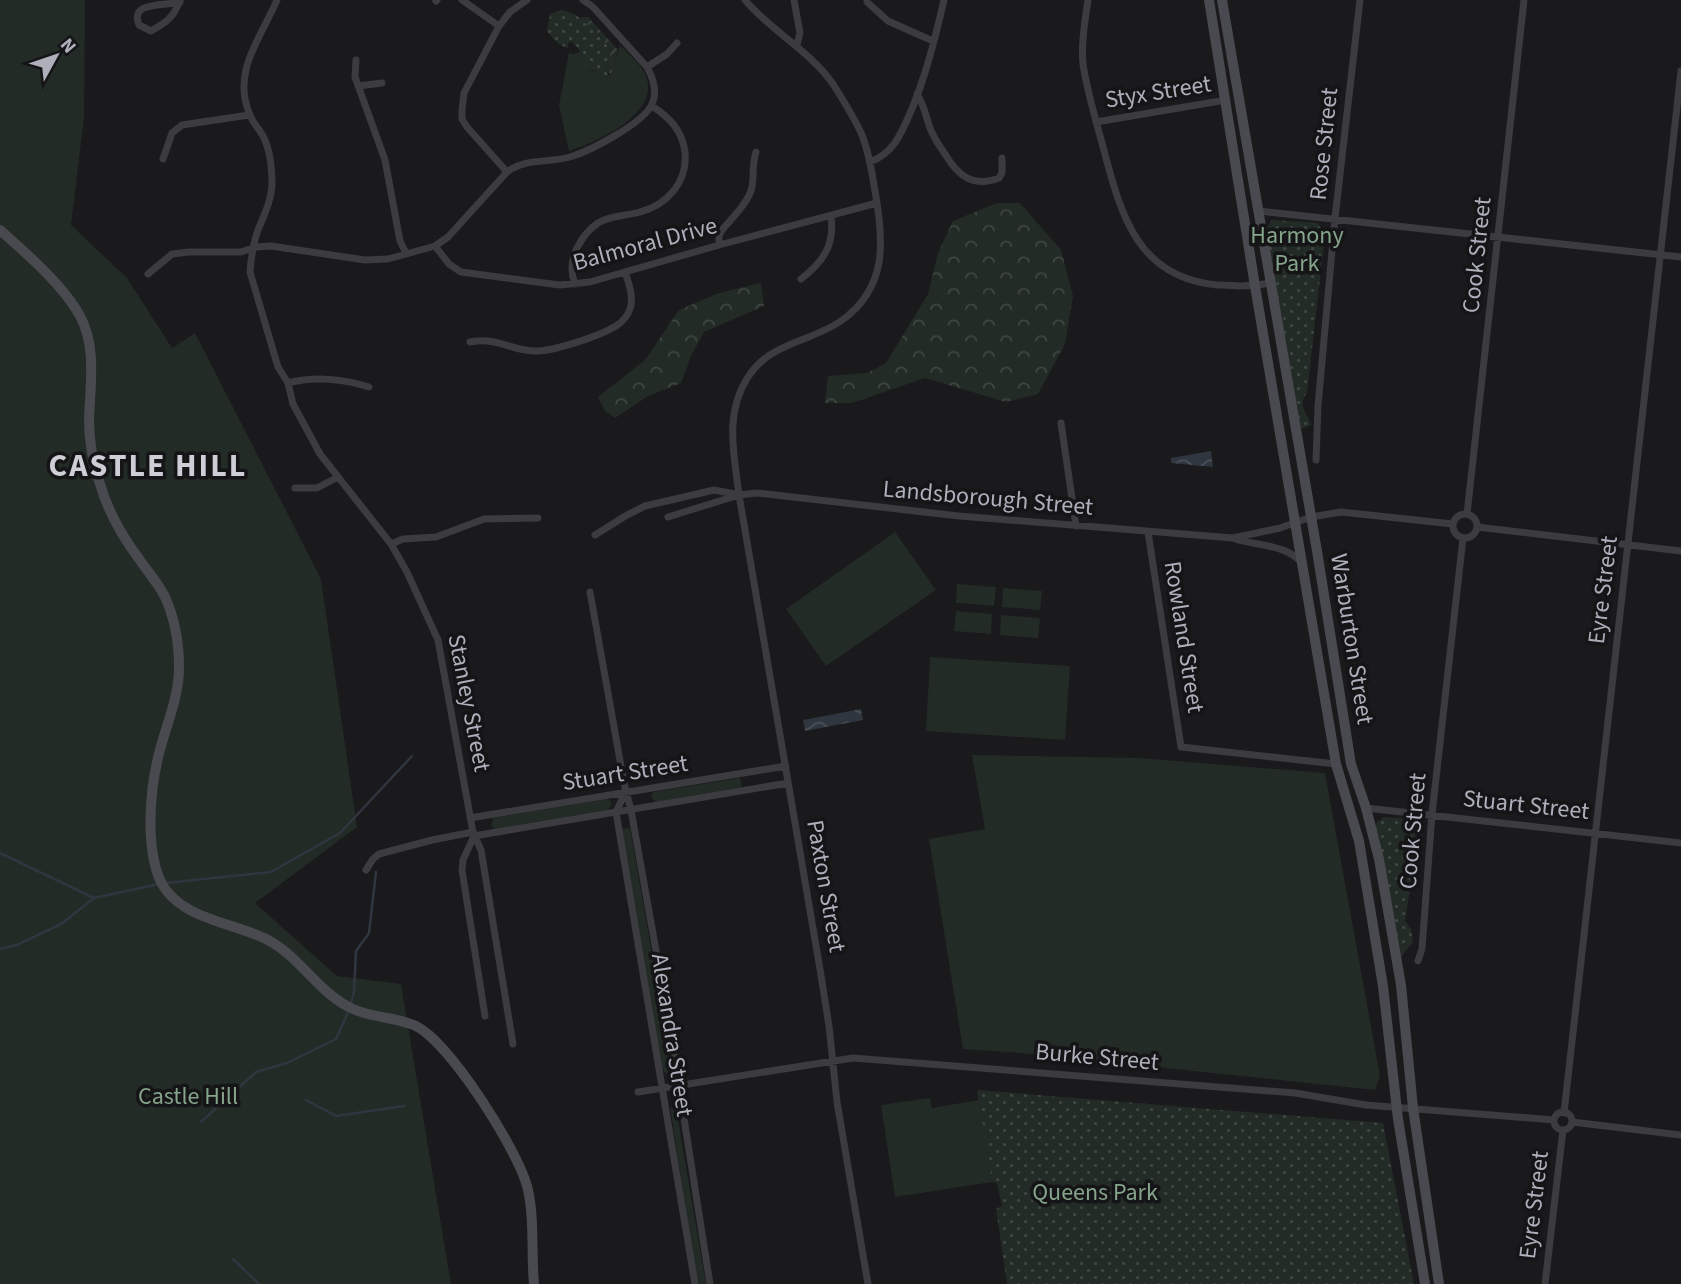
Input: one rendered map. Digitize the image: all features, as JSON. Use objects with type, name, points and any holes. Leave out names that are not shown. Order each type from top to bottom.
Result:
[{"type":"main road","name":"Warburton Street","points":[[1209,0],[1336,764],[1359,841],[1383,986],[1396,1107],[1425,1284]]},
{"type":"main road","name":"Warburton Street","points":[[1222,0],[1351,764],[1379,859],[1401,985],[1413,1108],[1438,1284]]},
{"type":"main road","points":[[0,230],[57,287],[80,316],[90,345],[91,456],[102,492],[118,528],[157,583],[171,612],[178,651],[179,679],[159,753],[152,805],[151,843],[160,880],[172,897],[193,912],[265,939],[279,948],[327,991],[353,1009],[417,1027],[442,1047],[462,1072],[516,1158],[527,1187],[534,1284]]},
{"type":"street","points":[[163,159],[172,133],[182,125],[249,115],[243,89],[245,66],[253,43],[277,0]]},
{"type":"street","points":[[462,0],[499,26]]},
{"type":"street","points":[[507,172],[467,127],[461,110],[464,93],[499,26],[510,12],[527,0]]},
{"type":"street","points":[[148,274],[172,254],[189,252],[241,251],[271,246],[365,260],[388,259],[435,246],[448,237],[517,164],[569,157],[591,148],[641,118],[652,106],[655,95],[653,78],[648,67],[593,7],[583,0]]},
{"type":"street","name":"Paxton Street","points":[[745,0],[760,16],[815,61],[849,109],[862,135],[877,203],[881,255],[878,270],[867,295],[840,322],[785,344],[749,374],[737,398],[732,426],[739,495],[822,978],[839,1115],[868,1284]]},
{"type":"street","points":[[794,0],[800,33],[797,46]]},
{"type":"street","points":[[870,162],[878,159],[898,139],[917,94],[944,0]]},
{"type":"street","points":[[1088,0],[1083,35],[1083,64],[1120,209],[1131,232],[1151,257],[1169,271],[1189,279],[1206,284],[1270,284]]},
{"type":"street","name":"Rose Street","points":[[1316,460],[1318,405],[1335,218],[1360,0]]},
{"type":"street","name":"Cook Street","points":[[1467,514],[1524,0]]},
{"type":"street","points":[[180,1],[175,15],[160,26],[151,31],[139,25],[136,18],[146,6],[180,1]]},
{"type":"street","points":[[867,2],[888,20],[933,41]]},
{"type":"street","points":[[648,67],[677,43]]},
{"type":"street","points":[[356,60],[355,78],[385,160],[400,241],[406,253]]},
{"type":"street","name":"Eyre Street","points":[[1564,1113],[1681,71]]},
{"type":"street","points":[[358,86],[382,83]]},
{"type":"street","points":[[917,94],[925,107],[935,139],[954,170],[962,177],[977,182],[999,178],[1002,173],[1002,159]]},
{"type":"street","name":"Styx Street","points":[[1097,122],[1226,100]]},
{"type":"street","points":[[575,284],[571,274],[572,264],[580,241],[589,229],[618,215],[653,208],[666,199],[681,181],[685,158],[681,134],[668,116],[652,106]]},
{"type":"street","name":"Stanley Street","points":[[249,115],[264,138],[272,173],[271,198],[251,257],[250,272],[254,289],[278,367],[288,383],[293,404],[320,454],[391,544],[438,640],[470,818],[481,850],[513,1044]]},
{"type":"street","points":[[719,245],[722,230],[749,195],[756,152]]},
{"type":"street","name":"Balmoral Drive","points":[[435,246],[449,264],[461,272],[561,285],[575,284],[877,203]]},
{"type":"street","points":[[1259,211],[1681,257]]},
{"type":"street","points":[[801,279],[821,262],[829,247],[833,232],[831,217]]},
{"type":"street","points":[[470,342],[489,340],[525,350],[556,349],[616,326],[630,310],[631,288],[625,272]]},
{"type":"street","points":[[288,383],[301,380],[350,381],[369,387]]},
{"type":"street","points":[[1061,423],[1076,527]]},
{"type":"street","points":[[295,488],[317,488],[338,477]]},
{"type":"street","name":"Landsborough Street","points":[[595,535],[645,506],[714,491],[1076,527],[1233,538],[1288,551],[1302,563]]},
{"type":"street","name":"Landsborough Street","points":[[667,517],[739,495]]},
{"type":"street","name":"Landsborough Street","points":[[1233,538],[1340,512],[1453,524]]},
{"type":"street","points":[[1467,514],[1474,517],[1477,527],[1474,534],[1463,538],[1457,534],[1453,524],[1460,515],[1467,514]]},
{"type":"street","points":[[391,544],[403,539],[436,537],[484,519],[538,518]]},
{"type":"street","points":[[1477,527],[1681,551]]},
{"type":"street","name":"Rowland Street","points":[[1148,532],[1181,747],[1336,764]]},
{"type":"street","name":"Cook Street","points":[[1418,961],[1422,948],[1433,814],[1463,538]]},
{"type":"street","name":"Alexandra Street","points":[[590,592],[625,793],[631,810],[710,1284]]},
{"type":"street","name":"Stuart Street","points":[[470,818],[786,766]]},
{"type":"street","name":"Stuart Street","points":[[366,870],[379,854],[432,840],[616,813],[788,783]]},
{"type":"street","points":[[616,813],[625,793]]},
{"type":"street","name":"Stuart Street","points":[[1366,808],[1681,843]]},
{"type":"street","name":"Alexandra Street","points":[[616,813],[695,1284]]},
{"type":"street","points":[[474,834],[463,860],[462,870],[485,1016]]},
{"type":"street","name":"Burke Street","points":[[638,1092],[853,1058],[1295,1093],[1366,1105],[1554,1120]]},
{"type":"street","points":[[1564,1113],[1569,1115],[1572,1122],[1570,1127],[1563,1130],[1555,1126],[1554,1120],[1558,1114],[1564,1113]]},
{"type":"street","points":[[1572,1122],[1681,1135]]},
{"type":"street","name":"Eyre Street","points":[[1545,1284],[1563,1130]]},
{"type":"green space","name":"Castle Hill","points":[[0,0],[85,0],[84,118],[71,225],[127,278],[172,348],[195,333],[321,579],[357,827],[255,903],[337,976],[401,984],[451,1284],[0,1284]]},
{"type":"green space","points":[[561,10],[583,20],[611,50],[607,70],[609,77],[600,80],[596,70],[591,70],[581,63],[581,54],[572,42],[568,43],[568,48],[564,47],[547,31],[550,14]]},
{"type":"green space","points":[[588,17],[618,50],[611,75],[607,70],[611,50],[595,30],[580,19]]},
{"type":"green space","points":[[620,45],[645,74],[648,88],[645,101],[624,124],[595,141],[569,151],[559,105],[569,53],[580,52],[583,58],[581,63],[592,71],[596,70],[600,80],[611,75]]},
{"type":"green space","points":[[997,203],[1020,203],[1061,250],[1073,296],[1065,344],[1038,394],[1006,402],[925,378],[852,403],[825,403],[828,376],[867,373],[886,363],[928,294],[938,253],[953,221]]},
{"type":"green space","name":"Harmony Park","points":[[1272,220],[1318,223],[1325,235],[1307,393],[1303,401],[1311,425],[1301,429],[1266,229]]},
{"type":"green space","points":[[761,283],[764,306],[704,332],[681,383],[648,396],[615,418],[605,411],[598,397],[645,360],[679,310],[719,293]]},
{"type":"green space","points":[[895,532],[936,590],[826,666],[786,609]]},
{"type":"green space","points":[[957,584],[996,587],[994,606],[956,603]]},
{"type":"green space","points":[[1003,588],[1042,591],[1040,610],[1002,607]]},
{"type":"green space","points":[[956,611],[992,614],[991,634],[954,631]]},
{"type":"green space","points":[[1001,615],[1040,618],[1038,638],[1000,635]]},
{"type":"green space","points":[[930,657],[1070,666],[1065,740],[926,731]]},
{"type":"green space","points":[[972,755],[1139,758],[1325,773],[1380,1076],[1375,1090],[963,1049],[929,839],[985,829]]},
{"type":"green space","points":[[740,778],[742,787],[656,802],[651,797],[653,792]]},
{"type":"green space","points":[[608,799],[612,803],[608,810],[495,829],[491,825],[493,818]]},
{"type":"green space","points":[[1384,817],[1418,820],[1423,826],[1422,841],[1417,843],[1405,921],[1411,929],[1413,942],[1400,958],[1375,824]]},
{"type":"green space","points":[[630,828],[670,1056],[671,1071],[666,1074],[661,1067],[621,829]]},
{"type":"green space","name":"Queens Park","points":[[977,1090],[1383,1123],[1414,1284],[1007,1284],[996,1209],[1002,1206],[997,1183],[992,1182]]},
{"type":"green space","points":[[930,1098],[932,1108],[979,1100],[992,1182],[895,1197],[881,1105]]},
{"type":"green space","points":[[670,1106],[677,1114],[706,1284],[697,1284]]},
{"type":"water","points":[[1211,451],[1213,467],[1171,463],[1171,458]]},
{"type":"water","points":[[861,709],[863,720],[805,731],[803,720]]},
{"type":"waterway","points":[[166,883],[271,872],[340,833],[412,756]]},
{"type":"waterway","points":[[0,853],[94,898]]},
{"type":"waterway","points":[[351,1003],[356,951],[369,933],[376,872]]},
{"type":"waterway","points":[[0,949],[17,945],[61,924],[94,898],[159,884]]},
{"type":"waterway","points":[[201,1122],[256,1072],[287,1063],[336,1039],[349,1010]]},
{"type":"waterway","points":[[306,1100],[336,1116],[404,1106]]},
{"type":"waterway","points":[[233,1259],[259,1284]]},
{"type":"district","name":"CASTLE HILL","points":[[148,466]]}]
